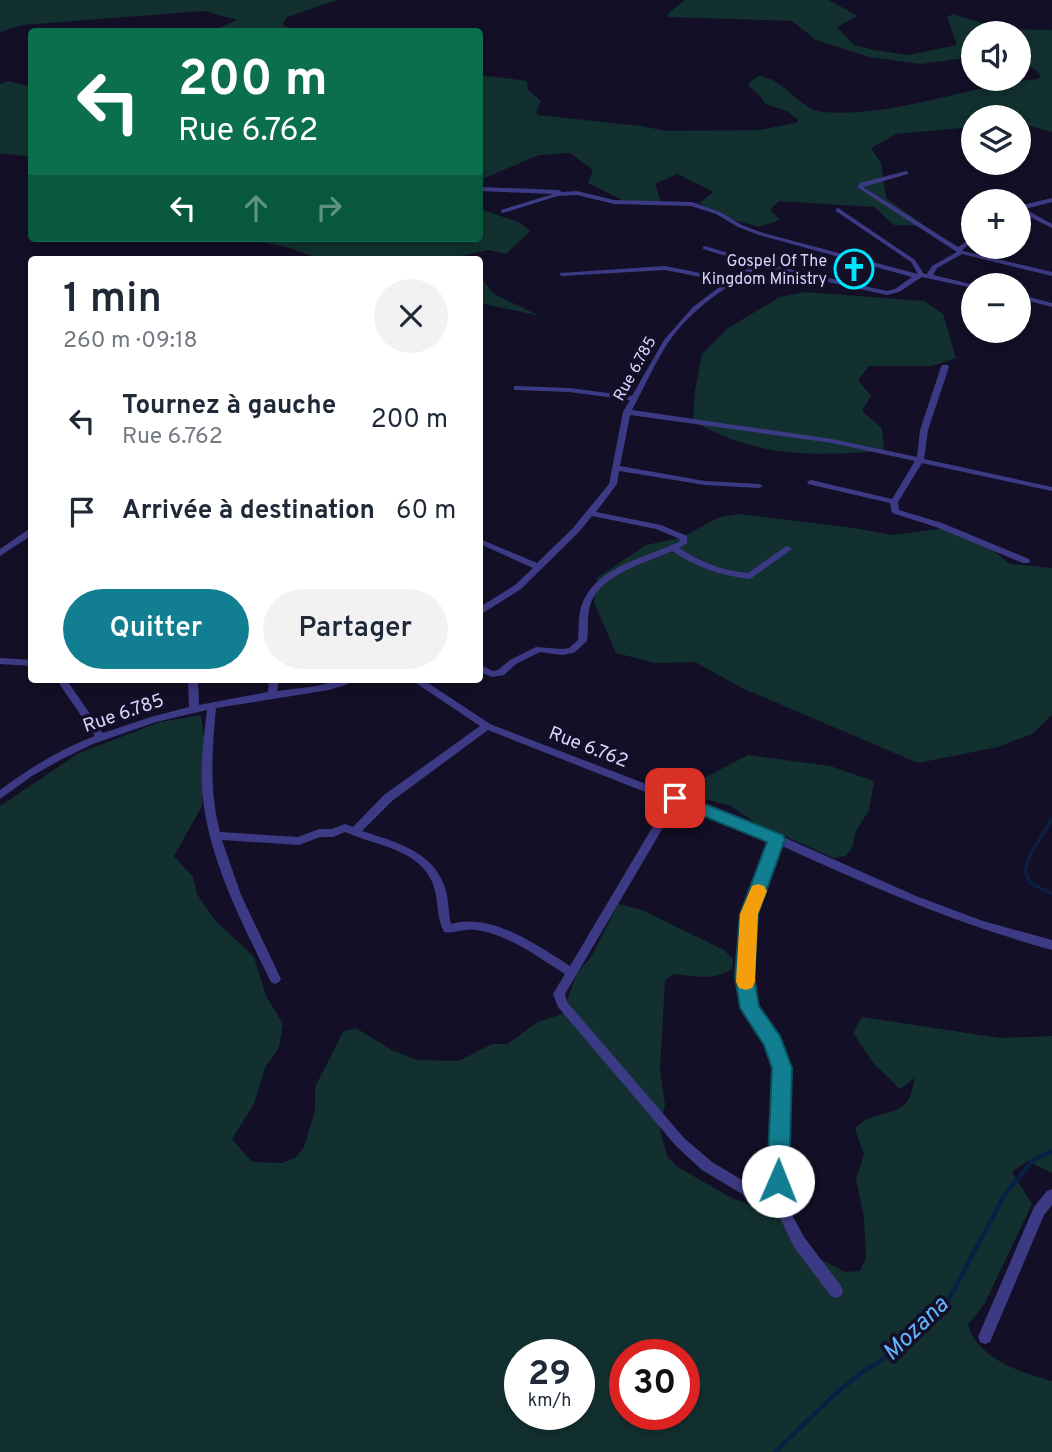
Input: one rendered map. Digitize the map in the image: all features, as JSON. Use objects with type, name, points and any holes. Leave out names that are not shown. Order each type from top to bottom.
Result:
[{"type":"street","points":[[906,173],[862,184],[860,187],[960,251],[1052,274]]},
{"type":"street","points":[[483,189],[588,194],[614,202],[692,204],[718,213],[761,234],[961,284]]},
{"type":"street","points":[[503,211],[565,193]]},
{"type":"street","points":[[1031,206],[1052,200]]},
{"type":"street","points":[[838,209],[913,261],[922,276]]},
{"type":"street","points":[[1031,215],[1052,226]]},
{"type":"street","points":[[705,248],[760,265],[887,293],[895,293],[960,251]]},
{"type":"street","name":"Rue 6.785","points":[[483,609],[507,595],[538,568],[591,513],[612,484],[627,412],[666,341],[695,308],[731,281],[760,265]]},
{"type":"street","points":[[562,274],[665,268],[731,281]]},
{"type":"street","points":[[1031,299],[1052,305]]},
{"type":"street","points":[[945,367],[924,430],[921,458],[894,502],[895,511],[939,525],[1026,561]]},
{"type":"street","points":[[517,388],[579,391],[635,398]]},
{"type":"street","points":[[627,412],[810,437],[921,458],[1052,489]]},
{"type":"street","points":[[616,468],[705,483],[759,486]]},
{"type":"street","points":[[811,482],[894,502]]},
{"type":"street","points":[[483,670],[492,674],[501,673],[513,662],[539,649],[562,652],[572,650],[582,641],[584,612],[595,588],[612,575],[683,543],[684,538],[676,533],[591,513]]},
{"type":"street","points":[[0,553],[28,534]]},
{"type":"street","points":[[483,542],[538,568]]},
{"type":"street","points":[[674,549],[688,559],[713,570],[750,576],[788,549]]},
{"type":"street","points":[[0,662],[28,663]]},
{"type":"street","points":[[64,683],[99,735]]},
{"type":"street","points":[[193,683],[194,708]]},
{"type":"street","points":[[272,694],[273,683]]},
{"type":"street","name":"Rue 6.785","points":[[0,795],[54,758],[99,735],[194,708],[272,694],[332,688],[343,683]]},
{"type":"street","name":"Rue 6.762","points":[[421,683],[487,726],[675,798],[939,907],[1052,945]]},
{"type":"street","points":[[212,705],[206,752],[209,807],[224,864],[275,979]]},
{"type":"street","points":[[354,832],[388,798],[487,726]]},
{"type":"street","points":[[675,798],[559,994],[562,1004],[680,1142],[707,1166],[784,1212]]},
{"type":"street","points":[[217,836],[299,841],[319,833],[332,833],[345,828],[392,845],[427,863],[436,875],[448,929],[459,923],[487,928],[512,937],[571,972]]},
{"type":"street","points":[[776,839],[749,914],[745,977],[749,1008],[773,1042],[782,1068],[778,1181],[784,1212],[799,1242],[836,1291]]},
{"type":"street","points":[[985,1337],[1039,1211],[1052,1195]]},
{"type":"green space","points":[[0,0],[337,0],[287,17],[282,25],[290,28],[220,28],[237,20],[204,11],[22,25],[0,32]]},
{"type":"green space","points":[[685,0],[828,0],[858,16],[837,27],[854,45],[908,55],[957,45],[947,17],[953,14],[975,21],[961,21],[961,59],[921,64],[869,57],[816,40],[792,21],[669,17],[667,14]]},
{"type":"green space","points":[[1031,30],[1052,30],[1052,132],[1031,126],[1031,105],[961,105],[961,128],[896,134],[871,148],[881,163],[886,198],[925,226],[894,225],[874,207],[779,201],[770,210],[780,220],[759,227],[723,217],[699,203],[714,192],[677,174],[655,184],[662,204],[626,202],[588,183],[593,170],[570,153],[539,155],[483,179],[483,75],[527,81],[528,90],[541,101],[536,112],[538,115],[667,131],[760,130],[796,123],[798,120],[787,111],[765,104],[749,86],[758,76],[776,82],[814,110],[849,113],[903,106],[970,91],[1031,91],[1031,80],[1041,76],[1031,68]]},
{"type":"green space","points":[[8,81],[28,86],[28,157],[0,153],[0,84]]},
{"type":"green space","points":[[483,210],[521,223],[530,231],[506,254],[488,250],[462,256],[312,256],[262,242],[483,242]]},
{"type":"green space","points":[[483,281],[494,294],[540,316],[483,304]]},
{"type":"green space","points":[[805,292],[924,301],[943,314],[956,358],[932,366],[869,366],[858,380],[871,396],[862,411],[882,428],[884,451],[833,454],[786,452],[740,442],[693,421],[702,354],[728,328],[780,297]]},
{"type":"green space","points":[[739,514],[892,535],[946,528],[984,543],[1010,564],[1052,568],[1052,715],[1032,734],[998,747],[918,763],[742,688],[695,662],[655,663],[616,653],[594,602],[597,578],[646,545],[680,538],[720,517]]},
{"type":"green space","points":[[201,715],[204,738],[202,806],[174,856],[193,877],[197,894],[214,919],[254,957],[266,996],[283,1024],[279,1047],[265,1068],[254,1104],[232,1139],[252,1162],[282,1163],[296,1157],[304,1147],[315,1111],[315,1087],[343,1032],[356,1028],[392,1050],[417,1060],[459,1061],[492,1044],[507,1044],[538,1022],[562,1014],[577,973],[591,957],[618,904],[642,910],[724,950],[733,959],[732,969],[725,973],[703,977],[673,974],[665,981],[660,1069],[665,1105],[660,1130],[667,1156],[676,1166],[730,1197],[787,1221],[816,1257],[845,1272],[860,1271],[866,1258],[864,1218],[856,1179],[864,1154],[855,1129],[868,1119],[903,1105],[911,1095],[915,1078],[900,1089],[874,1064],[853,1033],[862,1017],[1000,1038],[1052,1036],[1052,1173],[1028,1161],[1012,1172],[1032,1204],[985,1303],[968,1325],[973,1337],[991,1355],[1014,1368],[1052,1381],[1052,1452],[0,1452],[0,806],[79,753],[160,722]]},
{"type":"green space","points":[[748,755],[830,766],[874,781],[869,810],[856,831],[852,848],[846,856],[834,858],[757,824],[731,806],[697,797],[692,790],[704,778]]},
{"type":"waterway","name":"Mozana","points":[[1052,819],[1031,853],[1025,870],[1030,883],[1052,894]]},
{"type":"waterway","name":"Mozana","points":[[775,1452],[834,1395],[861,1373],[901,1348],[950,1297],[1004,1196],[1033,1160],[1052,1151]]},
{"type":"slow traffic","points":[[746,982],[749,914],[758,891]]},
{"type":"place","name":"Gospel Of The Kingdom Ministry","points":[[854,269]]},
{"type":"route","points":[[675,798],[776,839],[749,914],[745,977],[749,1008],[773,1042],[782,1068],[778,1181]]}]
